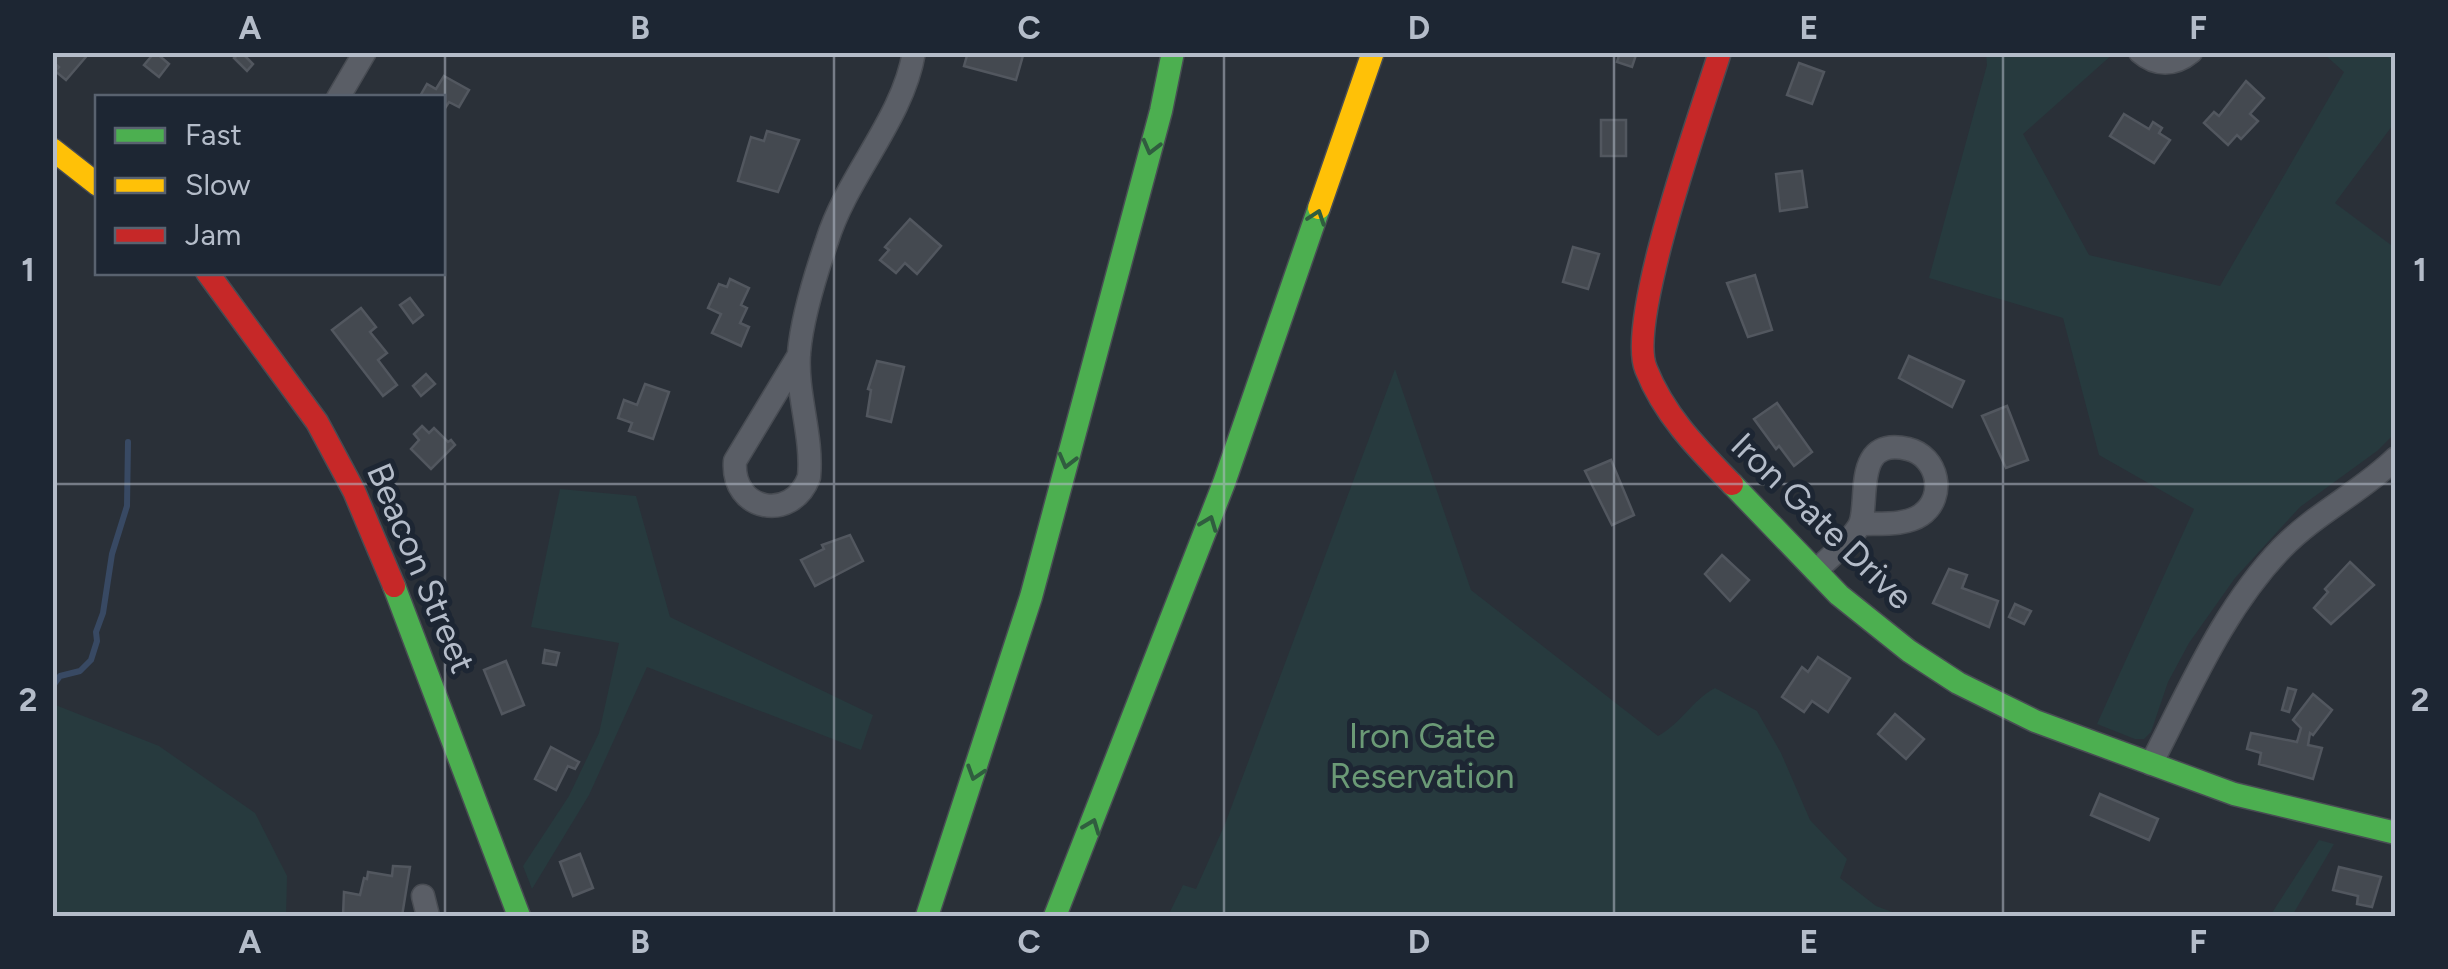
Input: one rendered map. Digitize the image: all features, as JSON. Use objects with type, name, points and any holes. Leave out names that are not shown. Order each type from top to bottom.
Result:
[{"type":"main road","points":[[927,916],[1031,597],[1161,112],[1173,52]]},
{"type":"main road","points":[[1055,916],[1224,483],[1374,52]]},
{"type":"main road","name":"Iron Gate Drive","points":[[1720,52],[1655,265],[1642,330],[1644,366],[1682,433],[1840,595],[1909,652],[1958,683],[2035,720],[2234,794],[2396,834]]},
{"type":"main road","points":[[52,149],[95,183]]},
{"type":"main road","name":"Beacon Street","points":[[209,275],[317,422],[354,491],[394,584],[519,916]]},
{"type":"street","points":[[340,95],[366,52]]},
{"type":"street","points":[[799,355],[809,476],[796,498],[781,505],[764,506],[738,486],[735,461],[799,355],[828,235],[856,173],[899,100],[914,52]]},
{"type":"street","points":[[2140,52],[2167,64],[2190,52]]},
{"type":"street","points":[[2151,764],[2213,644],[2256,578],[2306,525],[2396,458]]},
{"type":"street","points":[[1816,571],[1860,524]]},
{"type":"green space","points":[[1986,53],[2114,53],[2023,134],[2089,255],[2220,286],[2344,72],[2323,53],[2395,53],[2395,122],[2335,203],[2395,248],[2395,433],[2377,451],[2300,507],[2235,578],[2189,643],[2168,682],[2151,732],[2144,739],[2097,724],[2194,509],[2099,455],[2063,318],[1929,278],[1987,65]]},
{"type":"green space","name":"Iron Gate Reservation","points":[[1395,369],[1471,590],[1658,736],[1715,688],[1757,711],[1781,753],[1810,820],[1847,859],[1840,878],[1876,906],[1903,916],[1168,916],[1183,885],[1196,889],[1225,824]]},
{"type":"green space","points":[[560,489],[636,496],[670,617],[873,715],[861,750],[647,667],[589,795],[532,889],[523,866],[569,796],[599,733],[619,643],[531,627]]},
{"type":"green space","points":[[53,704],[159,746],[255,813],[287,876],[286,916],[53,916]]},
{"type":"green space","points":[[2319,840],[2334,844],[2292,916],[2270,916]]},
{"type":"building","points":[[52,52],[90,52],[66,80],[55,71],[59,67],[52,61]]},
{"type":"building","points":[[155,52],[169,64],[159,77],[144,65]]},
{"type":"building","points":[[241,52],[253,64],[247,71],[234,58]]},
{"type":"building","points":[[968,52],[1024,52],[1016,80],[964,66]]},
{"type":"building","points":[[1620,52],[1637,52],[1632,67],[1617,62]]},
{"type":"building","points":[[1799,63],[1824,72],[1812,104],[1787,95]]},
{"type":"building","points":[[444,76],[469,90],[459,107],[449,102],[445,108],[445,95],[421,95],[427,84],[436,89]]},
{"type":"building","points":[[2246,81],[2264,98],[2250,114],[2258,121],[2241,139],[2237,135],[2228,145],[2204,123],[2214,112],[2219,116]]},
{"type":"building","points":[[2124,114],[2149,129],[2153,122],[2162,128],[2159,133],[2170,140],[2154,163],[2110,136]]},
{"type":"building","points":[[1601,120],[1626,120],[1626,156],[1601,156]]},
{"type":"building","points":[[767,131],[799,140],[778,192],[738,181],[751,137],[764,141]]},
{"type":"building","points":[[1802,171],[1807,207],[1780,211],[1776,174]]},
{"type":"building","points":[[910,219],[941,246],[917,274],[905,263],[896,273],[880,260],[889,250],[885,247]]},
{"type":"building","points":[[1573,247],[1599,254],[1588,289],[1563,282]]},
{"type":"building","points":[[1755,275],[1772,330],[1748,337],[1727,283]]},
{"type":"building","points":[[730,279],[749,288],[741,305],[747,308],[740,323],[749,327],[741,346],[712,333],[721,314],[708,308],[719,284],[727,287]]},
{"type":"building","points":[[410,298],[423,315],[413,323],[400,305]]},
{"type":"building","points":[[361,308],[376,327],[370,332],[387,353],[378,360],[397,385],[383,396],[332,330]]},
{"type":"building","points":[[1909,356],[1964,381],[1952,407],[1899,378]]},
{"type":"building","points":[[877,361],[904,367],[891,422],[867,416],[871,390],[868,389]]},
{"type":"building","points":[[426,374],[435,384],[421,396],[413,386]]},
{"type":"building","points":[[645,384],[669,392],[653,439],[629,431],[632,423],[618,418],[624,400],[637,405]]},
{"type":"building","points":[[1777,403],[1812,452],[1794,466],[1754,419]]},
{"type":"building","points":[[2007,406],[2028,460],[2006,468],[1982,416]]},
{"type":"building","points":[[422,426],[429,433],[434,428],[455,445],[431,469],[411,449],[419,440],[414,434]]},
{"type":"building","points":[[1611,460],[1634,515],[1612,525],[1585,471]]},
{"type":"building","points":[[850,535],[863,561],[815,586],[801,560],[824,549],[822,545]]},
{"type":"building","points":[[1722,555],[1749,580],[1730,601],[1705,574]]},
{"type":"building","points":[[2350,562],[2374,585],[2331,624],[2314,608],[2328,592],[2325,589]]},
{"type":"building","points":[[1949,569],[1967,575],[1962,588],[1998,601],[1989,627],[1933,603]]},
{"type":"building","points":[[2015,604],[2031,611],[2024,624],[2009,617]]},
{"type":"building","points":[[545,650],[559,653],[556,665],[543,663]]},
{"type":"building","points":[[1818,657],[1850,678],[1828,712],[1812,701],[1804,712],[1782,697],[1802,667],[1808,672]]},
{"type":"building","points":[[506,661],[524,705],[502,714],[484,670]]},
{"type":"building","points":[[2288,688],[2296,690],[2289,712],[2282,710]]},
{"type":"building","points":[[2313,694],[2332,710],[2313,735],[2310,733],[2308,745],[2322,748],[2313,779],[2259,764],[2261,753],[2247,749],[2251,733],[2297,742],[2301,728],[2293,720]]},
{"type":"building","points":[[1895,714],[1924,739],[1906,759],[1878,734]]},
{"type":"building","points":[[551,747],[579,762],[575,769],[568,766],[556,790],[535,779]]},
{"type":"building","points":[[2100,794],[2158,819],[2149,840],[2091,815]]},
{"type":"building","points":[[580,854],[593,888],[573,896],[560,862]]},
{"type":"building","points":[[393,866],[410,867],[402,916],[343,916],[344,892],[360,895],[368,872],[392,876]]},
{"type":"building","points":[[2339,867],[2381,877],[2372,907],[2357,904],[2358,896],[2333,890]]},
{"type":"waterway","points":[[52,687],[60,676],[80,671],[91,660],[97,641],[112,554],[127,506],[128,442]]},
{"type":"traffic: fast","points":[[927,916],[1031,597],[1161,111],[1173,52]]},
{"type":"traffic: fast","points":[[1055,916],[1224,483],[1319,208]]},
{"type":"traffic: fast","points":[[1732,484],[1839,595],[1909,651],[1958,683],[2035,721],[2234,794],[2396,833]]},
{"type":"traffic: fast","points":[[394,586],[519,916]]},
{"type":"traffic: slow","points":[[1319,208],[1373,52]]},
{"type":"traffic: slow","points":[[52,149],[95,183]]},
{"type":"traffic: jam","points":[[1720,52],[1656,263],[1643,344],[1646,369],[1662,401],[1732,484]]},
{"type":"traffic: jam","points":[[209,275],[317,422],[354,491],[394,586]]}]
